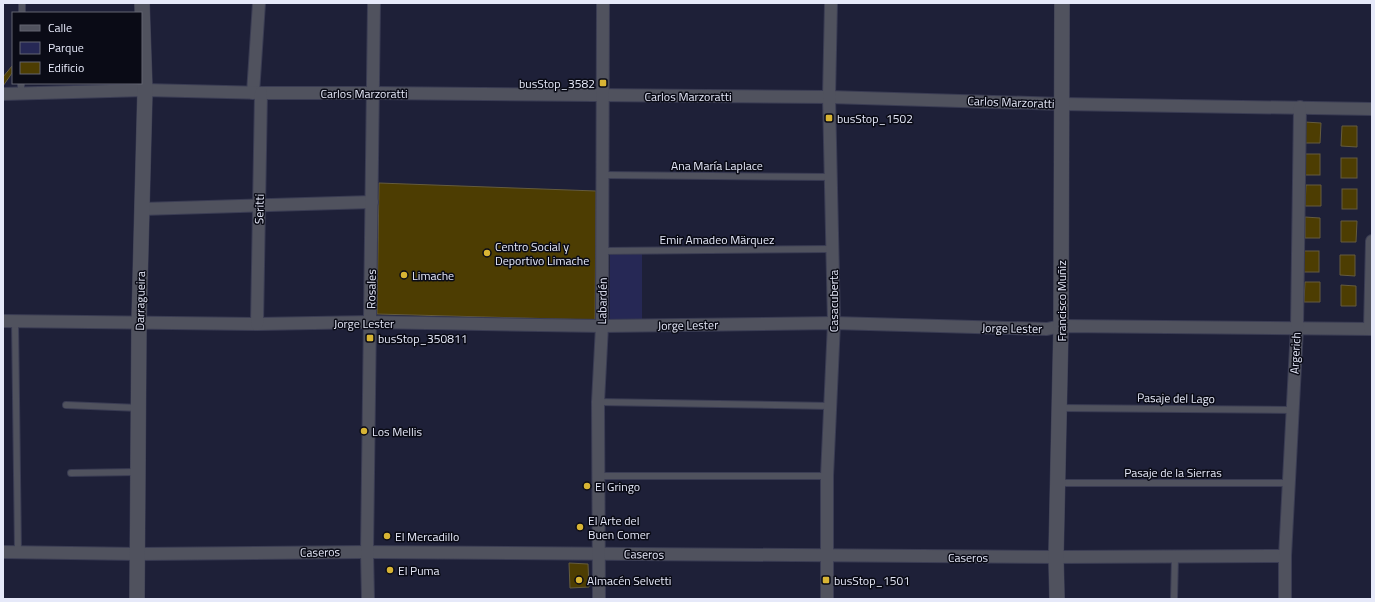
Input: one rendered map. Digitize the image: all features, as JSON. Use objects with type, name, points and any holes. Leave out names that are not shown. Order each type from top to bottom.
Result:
[{"type":"street","name":"Darragueira","points":[[137,599],[139,322],[145,90],[142,3]]},
{"type":"street","name":"Seritti","points":[[257,324],[259,205],[257,93],[259,3]]},
{"type":"street","name":"Rosales","points":[[368,599],[374,3]]},
{"type":"street","name":"Labardén","points":[[599,599],[598,402],[602,326],[603,251],[603,3]]},
{"type":"street","name":"Casacuberta","points":[[826,599],[827,476],[834,323],[829,96],[831,3]]},
{"type":"street","name":"Francisco Muñiz","points":[[1057,599],[1056,557],[1061,326],[1062,3]]},
{"type":"street","name":"Carlos Marzoratti","points":[[3,94],[21,88],[257,93],[829,96],[1062,104],[1372,109]]},
{"type":"street","name":"Argerich","points":[[1285,599],[1285,556],[1297,328],[1300,107]]},
{"type":"street","points":[[142,209],[372,202]]},
{"type":"street","points":[[1371,329],[1372,241]]},
{"type":"street","name":"Jorge Lester","points":[[3,321],[257,324],[370,322],[602,326],[834,323],[1047,329],[1061,326],[1371,329]]},
{"type":"street","name":"Caseros","points":[[3,552],[138,554],[368,552],[1056,557],[1285,556]]},
{"type":"lane","name":"Ana María Laplace","points":[[603,175],[831,177]]},
{"type":"lane","name":"Emir Amadeo Märquez","points":[[603,251],[832,249]]},
{"type":"lane","points":[[16,321],[18,552]]},
{"type":"lane","points":[[598,402],[830,406]]},
{"type":"lane","points":[[66,405],[139,408]]},
{"type":"lane","name":"Pasaje del Lago","points":[[1059,408],[1292,410]]},
{"type":"lane","points":[[70,474],[138,472]]},
{"type":"lane","points":[[598,476],[827,476]]},
{"type":"lane","name":"Pasaje de la Sierras","points":[[1058,483],[1289,483]]},
{"type":"lane","points":[[1174,557],[1174,599]]},
{"type":"green space","points":[[610,252],[642,252],[642,319],[610,319]]},
{"type":"building","points":[[12,66],[12,73],[3,86],[3,77]]},
{"type":"building","points":[[1305,122],[1321,123],[1320,143],[1305,143]]},
{"type":"building","points":[[1342,126],[1357,126],[1357,147],[1341,146]]},
{"type":"building","points":[[1305,154],[1320,154],[1320,175],[1305,175]]},
{"type":"building","points":[[1341,158],[1357,158],[1357,178],[1341,178]]},
{"type":"building","name":"Centro Social y Deportivo Limache","points":[[379,183],[596,191],[595,320],[377,314]]},
{"type":"building","points":[[1306,185],[1321,185],[1321,206],[1305,206]]},
{"type":"building","points":[[1342,189],[1357,189],[1357,209],[1342,209]]},
{"type":"building","points":[[1305,217],[1320,218],[1320,238],[1305,238]]},
{"type":"building","points":[[1341,221],[1357,221],[1356,242],[1341,242]]},
{"type":"building","points":[[1303,251],[1319,251],[1319,272],[1303,272]]},
{"type":"building","points":[[1340,255],[1355,255],[1355,276],[1340,275]]},
{"type":"building","points":[[1305,282],[1320,282],[1320,302],[1304,302]]},
{"type":"building","points":[[1341,285],[1356,286],[1356,306],[1341,306]]},
{"type":"building","name":"Almacén Selvetti","points":[[569,563],[588,564],[589,587],[570,588]]},
{"type":"place","name":"busStop_3582","points":[[603,83]]},
{"type":"place","name":"busStop_1502","points":[[829,118]]},
{"type":"place","name":"Centro Social y Deportivo Limache","points":[[487,253]]},
{"type":"place","name":"Limache","points":[[404,275]]},
{"type":"place","name":"busStop_350811","points":[[370,338]]},
{"type":"place","name":"Los Mellis","points":[[364,431]]},
{"type":"place","name":"El Gringo","points":[[587,486]]},
{"type":"place","name":"El Arte del Buen Comer","points":[[580,527]]},
{"type":"place","name":"El Mercadillo","points":[[387,536]]},
{"type":"place","name":"El Puma","points":[[390,570]]},
{"type":"place","name":"Almacén Selvetti","points":[[579,580]]},
{"type":"place","name":"busStop_1501","points":[[826,580]]}]
